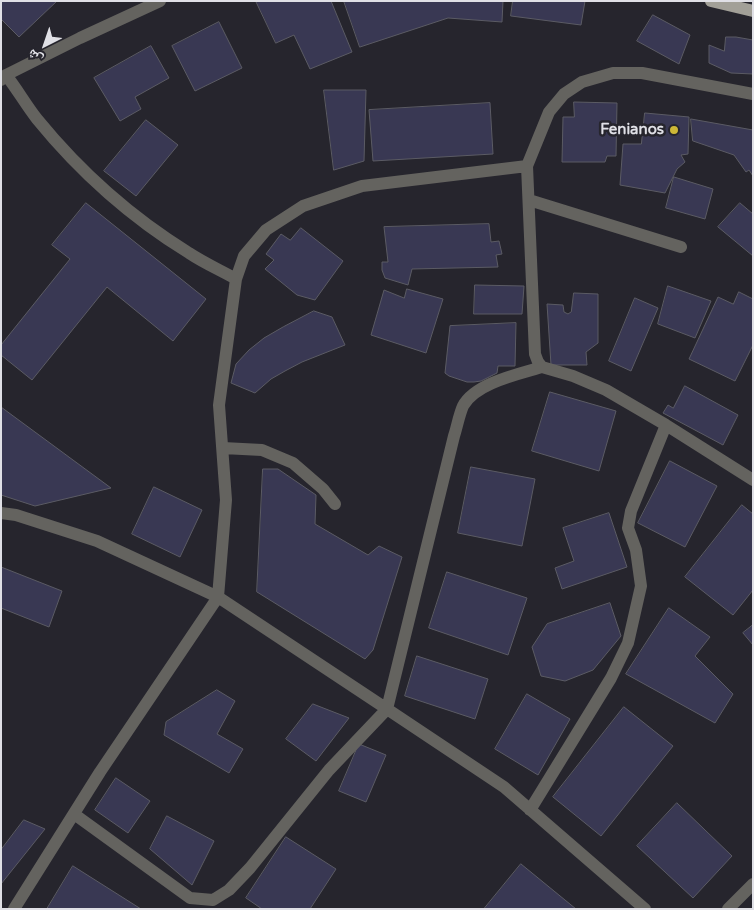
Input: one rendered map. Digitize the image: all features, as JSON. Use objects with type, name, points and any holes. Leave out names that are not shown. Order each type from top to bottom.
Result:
[{"type":"main road","points":[[711,1],[753,10]]},
{"type":"street","points":[[160,1],[80,38],[4,77],[70,157],[106,193],[147,226],[236,279]]},
{"type":"street","points":[[542,367],[535,354],[527,166],[549,112],[564,94],[582,82],[613,73],[642,73],[753,94]]},
{"type":"street","points":[[14,909],[100,772],[218,597],[226,500],[219,404],[236,279],[244,256],[266,230],[303,206],[362,186],[527,166]]},
{"type":"street","points":[[529,200],[681,247]]},
{"type":"street","points":[[74,814],[190,898],[212,900],[229,890],[250,868],[329,770],[387,709],[463,406],[473,393],[500,380],[542,367],[573,376],[606,390],[753,480]]},
{"type":"street","points":[[530,810],[611,678],[628,643],[641,586],[636,550],[628,528],[631,512],[666,425]]},
{"type":"street","points":[[223,448],[262,450],[293,463],[323,489],[335,504]]},
{"type":"street","points":[[1,514],[16,516],[97,541],[218,597],[504,787],[645,909]]},
{"type":"street","points":[[728,909],[753,884]]},
{"type":"building","points":[[1,1],[57,1],[19,37],[1,19]]},
{"type":"building","points":[[256,1],[331,1],[352,52],[310,69],[294,35],[276,43]]},
{"type":"building","points":[[344,1],[503,1],[502,22],[448,18],[360,47]]},
{"type":"building","points":[[513,1],[585,1],[581,25],[511,16]]},
{"type":"building","points":[[653,15],[690,35],[679,64],[637,41]]},
{"type":"building","points":[[219,22],[242,68],[195,91],[172,46]]},
{"type":"building","points":[[726,37],[753,40],[753,74],[731,73],[709,63],[709,45],[724,51]]},
{"type":"building","points":[[151,46],[169,78],[135,97],[141,109],[120,121],[94,78]]},
{"type":"building","points":[[324,90],[366,90],[364,161],[334,170]]},
{"type":"building","points":[[574,102],[617,103],[616,156],[607,156],[605,162],[562,162],[563,117],[574,117]]},
{"type":"building","points":[[490,103],[493,154],[373,161],[369,110]]},
{"type":"building","points":[[645,113],[689,117],[688,154],[681,155],[685,162],[677,169],[665,193],[620,185],[623,144],[641,144]]},
{"type":"building","points":[[691,119],[753,130],[753,176],[749,170],[746,172],[734,155],[693,141]]},
{"type":"building","points":[[146,120],[178,145],[136,196],[104,171]]},
{"type":"building","points":[[674,177],[713,189],[705,219],[666,208]]},
{"type":"building","points":[[86,203],[206,299],[173,341],[107,287],[32,380],[1,355],[1,345],[70,259],[52,245]]},
{"type":"building","points":[[740,203],[753,214],[753,256],[718,227]]},
{"type":"building","points":[[489,224],[491,242],[499,241],[502,254],[496,255],[498,267],[412,269],[408,285],[385,278],[382,262],[388,262],[384,227]]},
{"type":"building","points":[[301,228],[343,261],[315,300],[297,295],[265,269],[274,260],[266,254],[281,234],[290,240]]},
{"type":"building","points":[[475,285],[524,286],[522,314],[474,314]]},
{"type":"building","points":[[668,286],[711,301],[695,338],[658,324]]},
{"type":"building","points":[[407,289],[443,299],[426,353],[371,335],[384,290],[404,298]]},
{"type":"building","points":[[739,292],[753,299],[753,345],[735,381],[689,359],[718,297],[733,304]]},
{"type":"building","points":[[574,293],[598,294],[598,343],[586,352],[587,365],[551,365],[547,304],[563,305],[564,312],[568,314],[571,312]]},
{"type":"building","points":[[635,298],[658,308],[631,371],[609,361]]},
{"type":"building","points":[[314,311],[332,317],[345,345],[285,371],[271,379],[255,393],[231,383],[236,364],[249,350],[264,338]]},
{"type":"building","points":[[516,323],[515,366],[498,366],[497,373],[481,381],[474,382],[467,382],[445,373],[450,326]]},
{"type":"building","points":[[685,386],[738,415],[723,445],[663,413],[668,405],[673,408]]},
{"type":"building","points":[[550,392],[616,411],[599,471],[532,451]]},
{"type":"building","points":[[1,407],[111,488],[35,506],[1,495]]},
{"type":"building","points":[[670,461],[717,486],[685,547],[638,523]]},
{"type":"building","points":[[471,467],[535,479],[522,546],[458,533]]},
{"type":"building","points":[[263,469],[278,469],[316,495],[315,524],[368,555],[379,546],[402,557],[373,650],[365,659],[257,592]]},
{"type":"building","points":[[154,487],[202,510],[180,557],[132,534]]},
{"type":"building","points":[[742,505],[753,514],[753,590],[733,615],[685,577]]},
{"type":"building","points":[[609,513],[627,567],[562,589],[555,568],[574,561],[563,528]]},
{"type":"building","points":[[1,567],[62,591],[49,627],[1,608]]},
{"type":"building","points":[[447,572],[527,598],[508,655],[429,628]]},
{"type":"building","points":[[610,603],[621,636],[593,670],[565,681],[541,676],[532,647],[547,624]]},
{"type":"building","points":[[669,608],[710,637],[695,656],[733,694],[715,723],[626,674]]},
{"type":"building","points":[[753,625],[753,645],[743,633]]},
{"type":"building","points":[[417,656],[488,679],[475,719],[405,696]]},
{"type":"building","points":[[217,690],[235,701],[217,734],[243,749],[229,773],[164,735],[166,722]]},
{"type":"building","points":[[527,694],[570,719],[538,775],[495,749]]},
{"type":"building","points":[[313,704],[349,718],[316,761],[286,739]]},
{"type":"building","points":[[624,707],[673,746],[601,836],[553,797]]},
{"type":"building","points":[[359,744],[386,755],[366,802],[339,791]]},
{"type":"building","points":[[116,778],[150,801],[128,833],[95,810]]},
{"type":"building","points":[[677,803],[732,856],[693,898],[637,846]]},
{"type":"building","points":[[167,816],[214,841],[192,885],[150,849]]},
{"type":"building","points":[[24,820],[45,829],[1,884],[1,850]]},
{"type":"building","points":[[286,837],[336,869],[310,909],[262,909],[246,898]]},
{"type":"building","points":[[521,864],[576,909],[484,909]]},
{"type":"building","points":[[73,866],[141,909],[47,909]]},
{"type":"place","name":"Fenianos","points":[[674,130]]}]
